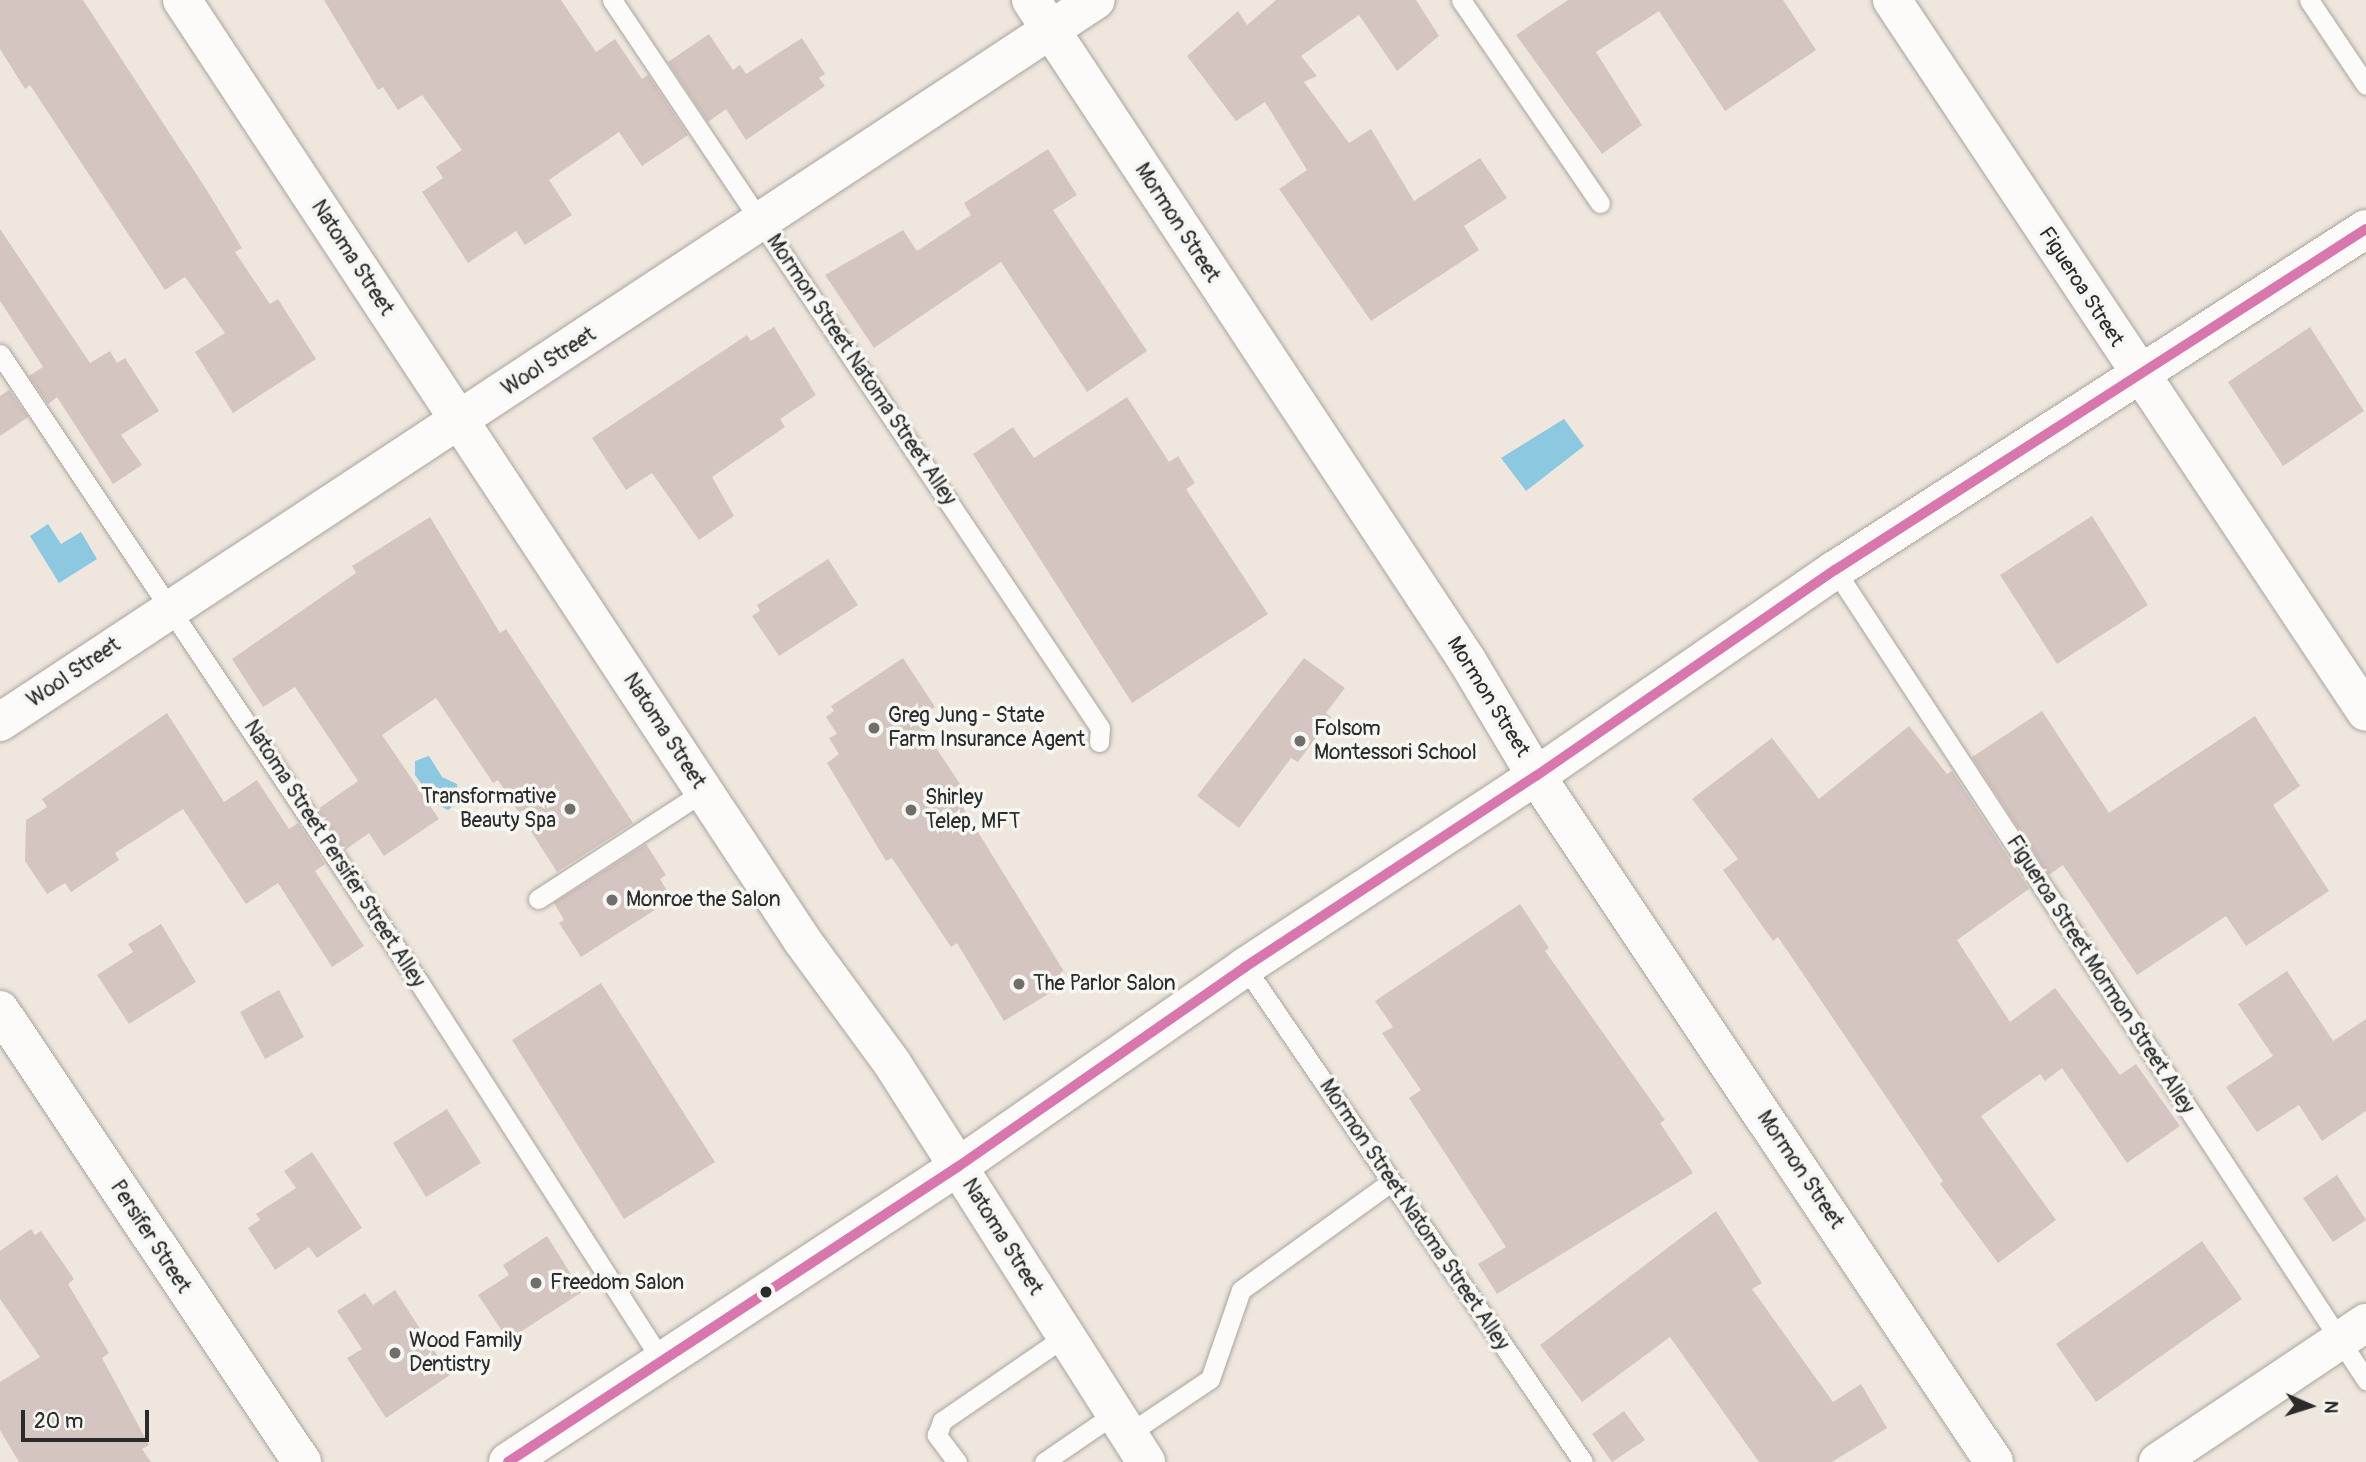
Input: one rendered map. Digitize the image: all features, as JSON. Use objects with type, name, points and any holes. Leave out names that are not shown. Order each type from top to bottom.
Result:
[{"type":"street","name":"Natoma Street","points":[[182,0],[703,792],[958,1166],[1129,1437]]},
{"type":"street","name":"Wool Street","points":[[0,722],[761,222],[1041,15],[1096,0]]},
{"type":"street","name":"Figueroa Street","points":[[1892,0],[1962,100],[2073,278],[2366,712]]},
{"type":"street","name":"Mormon Street","points":[[1041,15],[1461,652],[1536,776],[1994,1462]]},
{"type":"street","points":[[508,1462],[958,1166],[1245,967],[1536,776],[1835,570],[2366,229]]},
{"type":"street","name":"Persifer Street","points":[[0,1010],[302,1462]]},
{"type":"street","points":[[2158,1462],[2353,1333]]},
{"type":"lane","name":"Mormon Street Natoma Street Alley","points":[[612,0],[1100,728],[1099,742]]},
{"type":"lane","points":[[1461,0],[1600,203]]},
{"type":"lane","points":[[2309,0],[2366,85]]},
{"type":"lane","name":"Natoma Street Persifer Street Alley","points":[[0,354],[172,608],[661,1359]]},
{"type":"lane","name":"Figueroa Street Mormon Street Alley","points":[[1835,570],[2353,1333],[2366,1380]]},
{"type":"lane","points":[[538,899],[703,792]]},
{"type":"lane","name":"Mormon Street Natoma Street Alley","points":[[1245,967],[1583,1462]]},
{"type":"lane","points":[[1044,1462],[1129,1437],[1210,1379],[1241,1290],[1391,1182]]},
{"type":"lane","points":[[957,1462],[937,1435],[942,1421],[1064,1337]]},
{"type":"water","points":[[1564,419],[1584,446],[1526,491],[1501,458]]},
{"type":"water","points":[[48,524],[61,544],[81,532],[97,559],[59,583],[30,536]]},
{"type":"water","points":[[429,756],[442,777],[457,784],[458,802],[448,810],[436,804],[415,775],[415,761]]},
{"type":"building","points":[[0,0],[83,0],[242,248],[235,252],[270,304],[278,299],[316,359],[233,413],[195,352],[225,333],[185,277],[165,290],[30,85],[25,89],[0,49]]},
{"type":"building","points":[[324,0],[561,0],[596,52],[615,39],[642,79],[648,75],[688,135],[642,166],[619,132],[549,180],[572,215],[525,245],[516,231],[468,263],[422,192],[443,178],[436,167],[462,150],[422,95],[398,110],[383,87],[378,90]]},
{"type":"building","points":[[1276,0],[1416,0],[1439,36],[1397,71],[1359,15],[1301,56],[1317,76],[1304,82],[1349,143],[1371,129],[1414,201],[1480,158],[1507,198],[1464,226],[1479,250],[1371,321],[1279,189],[1307,170],[1265,102],[1236,121],[1187,56],[1238,11],[1247,25]]},
{"type":"building","points":[[1568,0],[1783,0],[1816,50],[1725,111],[1659,11],[1596,52],[1642,125],[1602,154],[1516,35]]},
{"type":"building","points":[[709,34],[733,70],[740,65],[746,74],[802,38],[825,74],[819,78],[825,86],[746,140],[726,109],[708,122],[668,62]]},
{"type":"building","points":[[1048,149],[1077,195],[1053,210],[1147,351],[1087,392],[1001,262],[874,348],[825,275],[903,230],[917,251],[971,215],[964,203]]},
{"type":"building","points":[[0,229],[90,363],[110,351],[117,363],[125,358],[159,411],[121,435],[142,465],[113,484],[57,397],[48,404],[29,376],[43,367],[0,301]]},
{"type":"building","points":[[774,327],[816,395],[780,419],[785,427],[712,477],[734,516],[699,540],[652,473],[626,490],[592,438],[747,335],[751,341]]},
{"type":"building","points":[[2310,327],[2364,411],[2283,466],[2228,382]]},
{"type":"building","points":[[9,390],[28,417],[0,436],[0,396]]},
{"type":"building","points":[[1127,397],[1169,462],[1178,456],[1195,483],[1186,489],[1268,614],[1132,703],[973,454],[1013,427],[1034,458]]},
{"type":"building","points":[[2092,516],[2148,605],[2057,664],[2000,575]]},
{"type":"building","points":[[430,517],[500,633],[506,629],[633,823],[557,872],[498,780],[493,783],[436,698],[382,735],[439,819],[384,856],[369,833],[345,850],[318,809],[358,781],[295,687],[263,707],[232,659],[356,573],[352,566]]},
{"type":"building","points":[[828,559],[858,605],[779,656],[752,616],[760,611],[757,605]]},
{"type":"building","points":[[903,658],[935,707],[917,719],[960,784],[954,788],[965,811],[1065,973],[1054,980],[1058,988],[1004,1021],[957,943],[951,947],[892,858],[886,861],[827,763],[839,754],[829,738],[837,734],[826,717],[834,711],[831,706]]},
{"type":"building","points":[[1304,658],[1345,688],[1326,713],[1331,717],[1298,762],[1291,758],[1239,828],[1197,796]]},
{"type":"building","points":[[2042,711],[2109,813],[2255,716],[2300,786],[2273,805],[2329,891],[2246,946],[2226,916],[2137,975],[2063,865],[2049,875],[1972,757]]},
{"type":"building","points":[[167,713],[224,802],[257,780],[289,829],[298,823],[325,864],[315,871],[364,946],[332,967],[278,883],[246,904],[183,809],[115,853],[119,860],[71,892],[65,883],[47,894],[25,861],[26,820],[47,807],[42,799]]},
{"type":"building","points":[[1909,726],[1947,774],[1952,771],[2029,889],[1957,940],[2010,1022],[2055,988],[2120,1075],[2136,1064],[2180,1126],[2127,1163],[2062,1068],[2045,1081],[2040,1074],[1981,1116],[2056,1220],[1998,1263],[1940,1184],[1943,1181],[1778,937],[1773,941],[1723,870],[1738,859],[1692,799],[1772,738],[1819,799]]},
{"type":"building","name":"Monroe the Salon","points":[[646,844],[666,875],[660,879],[672,899],[581,957],[559,923],[564,920],[554,903]]},
{"type":"building","points":[[1520,904],[1549,948],[1545,951],[1665,1120],[1660,1123],[1693,1173],[1497,1294],[1478,1264],[1506,1247],[1409,1098],[1421,1090],[1382,1033],[1393,1027],[1375,1001]]},
{"type":"building","points":[[161,924],[196,982],[129,1024],[97,975],[133,952],[128,944]]},
{"type":"building","points":[[2287,971],[2333,1041],[2366,1019],[2366,1111],[2322,1141],[2299,1105],[2257,1132],[2226,1087],[2273,1056],[2238,1004]]},
{"type":"building","points":[[601,983],[715,1162],[624,1219],[512,1040]]},
{"type":"building","points":[[279,990],[304,1037],[265,1059],[240,1012]]},
{"type":"building","points":[[447,1109],[481,1163],[426,1197],[393,1143]]},
{"type":"building","points":[[312,1152],[362,1228],[317,1258],[309,1247],[275,1270],[248,1228],[260,1220],[256,1214],[296,1188],[284,1171]]},
{"type":"building","points":[[2337,1175],[2366,1220],[2333,1242],[2303,1198]]},
{"type":"building","points":[[1716,1211],[1762,1283],[1752,1289],[1833,1402],[1861,1384],[1887,1428],[1832,1462],[1759,1462],[1670,1337],[1582,1402],[1540,1345]]},
{"type":"building","points":[[31,1229],[35,1235],[41,1231],[74,1279],[68,1284],[109,1353],[102,1358],[149,1445],[142,1449],[151,1462],[19,1462],[0,1430],[0,1382],[40,1357],[0,1299],[0,1251]]},
{"type":"building","name":"Freedom Salon","points":[[547,1236],[582,1292],[508,1340],[478,1295],[509,1275],[503,1265]]},
{"type":"building","points":[[2202,1241],[2242,1299],[2096,1402],[2056,1344]]},
{"type":"building","name":"Wood Family Dentistry","points":[[395,1290],[450,1375],[386,1418],[347,1358],[362,1349],[337,1311],[365,1293],[373,1305]]},
{"type":"building","points":[[1624,1411],[1645,1440],[1612,1462],[1592,1434]]},
{"type":"transit line","points":[[508,1462],[959,1166],[1245,967],[1536,776],[1835,570],[2366,229]]},
{"type":"place","name":"Greg Jung - State Farm Insurance Agent","points":[[874,728]]},
{"type":"place","name":"Folsom Montessori School","points":[[1300,741]]},
{"type":"place","name":"Transformative Beauty Spa","points":[[570,809]]},
{"type":"place","name":"Shirley Telep, MFT","points":[[911,810]]},
{"type":"place","name":"Monroe the Salon","points":[[612,900]]},
{"type":"place","name":"The Parlor Salon","points":[[1019,984]]},
{"type":"place","name":"Freedom Salon","points":[[536,1283]]},
{"type":"place","name":"Wood Family Dentistry","points":[[395,1353]]}]
